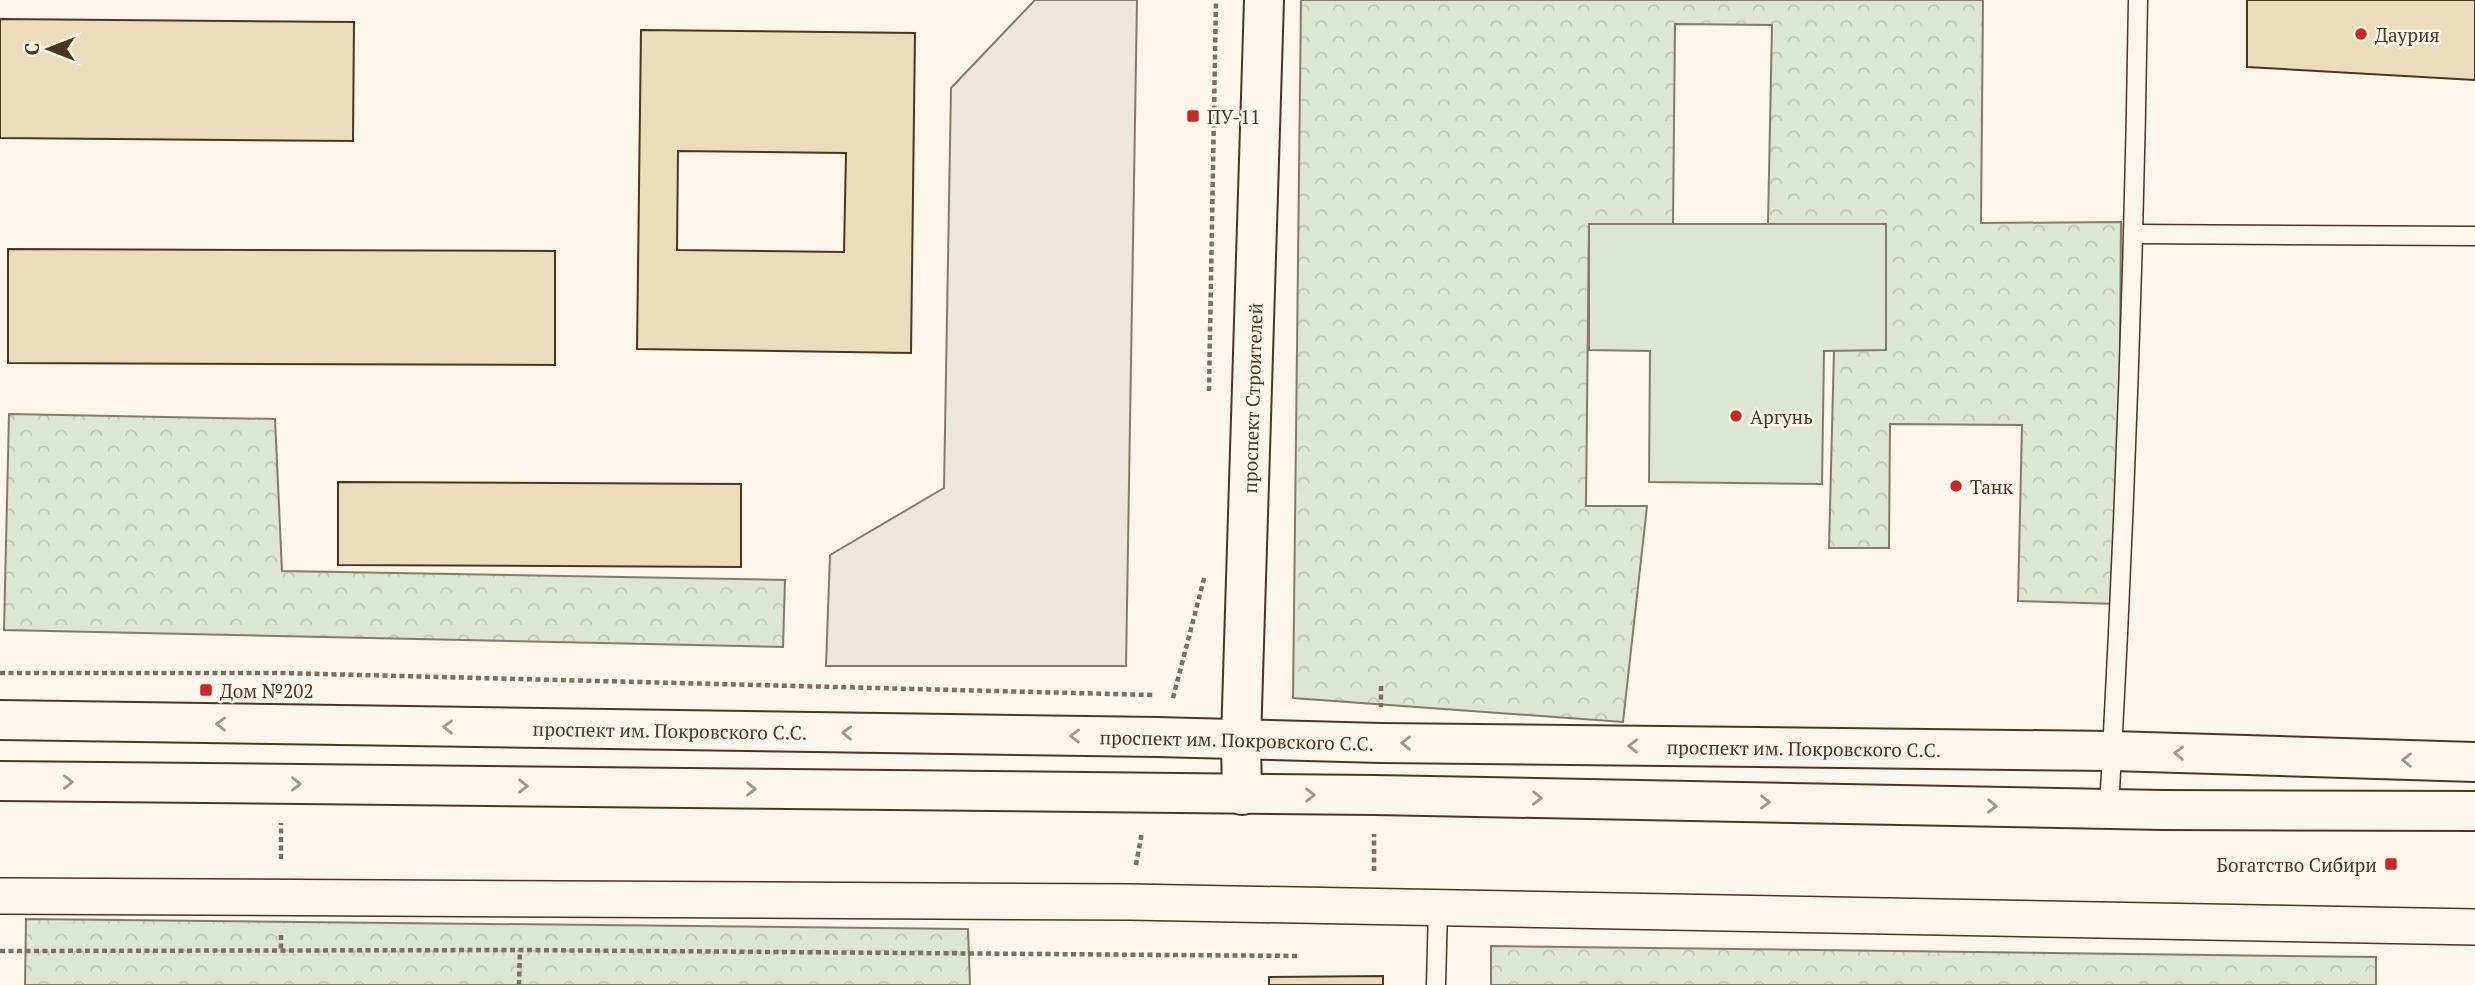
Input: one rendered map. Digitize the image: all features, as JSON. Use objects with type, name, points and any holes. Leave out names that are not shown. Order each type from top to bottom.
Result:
[{"type":"main road","name":"проспект Строителей","points":[[1242,795],[1241,740],[1264,0]]},
{"type":"main road","name":"проспект им. Покровского С.С.","points":[[0,720],[2112,751],[2475,762]]},
{"type":"main road","points":[[0,781],[1389,795],[2109,808],[2475,811]]},
{"type":"street","points":[[0,896],[1130,902],[2475,926]]},
{"type":"lane","points":[[2109,808],[2118,604],[2124,536],[2134,234],[2137,0]]},
{"type":"lane","points":[[2134,234],[2475,236]]},
{"type":"lane","points":[[1436,985],[1438,908]]},
{"type":"path","points":[[1209,400],[1216,0]]},
{"type":"path","points":[[0,673],[281,673],[1174,695]]},
{"type":"path","points":[[519,985],[520,950]]},
{"type":"path","points":[[0,951],[520,950],[1300,956]]},
{"type":"green space","points":[[1301,0],[1983,0],[1981,223],[2121,222],[2118,604],[2018,601],[2022,425],[1890,424],[1889,548],[1829,548],[1834,350],[1886,350],[1886,224],[1768,224],[1772,25],[1675,24],[1673,224],[1589,224],[1586,506],[1647,506],[1623,722],[1293,698]]},
{"type":"green space","name":"Аргунь","points":[[1589,224],[1886,224],[1886,350],[1824,351],[1822,484],[1649,482],[1650,351],[1589,350]]},
{"type":"green space","points":[[9,414],[275,419],[282,571],[785,580],[783,647],[4,630]]},
{"type":"green space","points":[[26,919],[968,929],[970,985],[25,985]]},
{"type":"green space","points":[[1491,946],[2376,957],[2376,985],[1491,985]]},
{"type":"shaded area","points":[[1035,0],[1137,0],[1126,666],[826,666],[830,555],[944,488],[951,88]]},
{"type":"building","name":"Даурия","points":[[2247,0],[2475,0],[2475,80],[2247,67]]},
{"type":"building","points":[[0,19],[354,22],[353,141],[0,138]]},
{"type":"building","points":[[641,30],[915,33],[911,353],[637,349]],"holes":[[[678,151],[846,153],[844,252],[677,250]]]},
{"type":"building","points":[[8,249],[555,251],[555,365],[8,363]]},
{"type":"building","points":[[338,482],[741,484],[741,567],[338,565]]},
{"type":"building","points":[[1383,976],[1383,985],[1269,985],[1269,977]]},
{"type":"place","name":"Даурия","points":[[2361,34]]},
{"type":"place","name":"ПУ-11","points":[[1193,116]]},
{"type":"place","name":"Аргунь","points":[[1736,416]]},
{"type":"place","name":"Танк","points":[[1956,486]]},
{"type":"place","name":"Дом №202","points":[[206,690]]},
{"type":"place","name":"Богатство Сибири","points":[[2391,864]]}]
